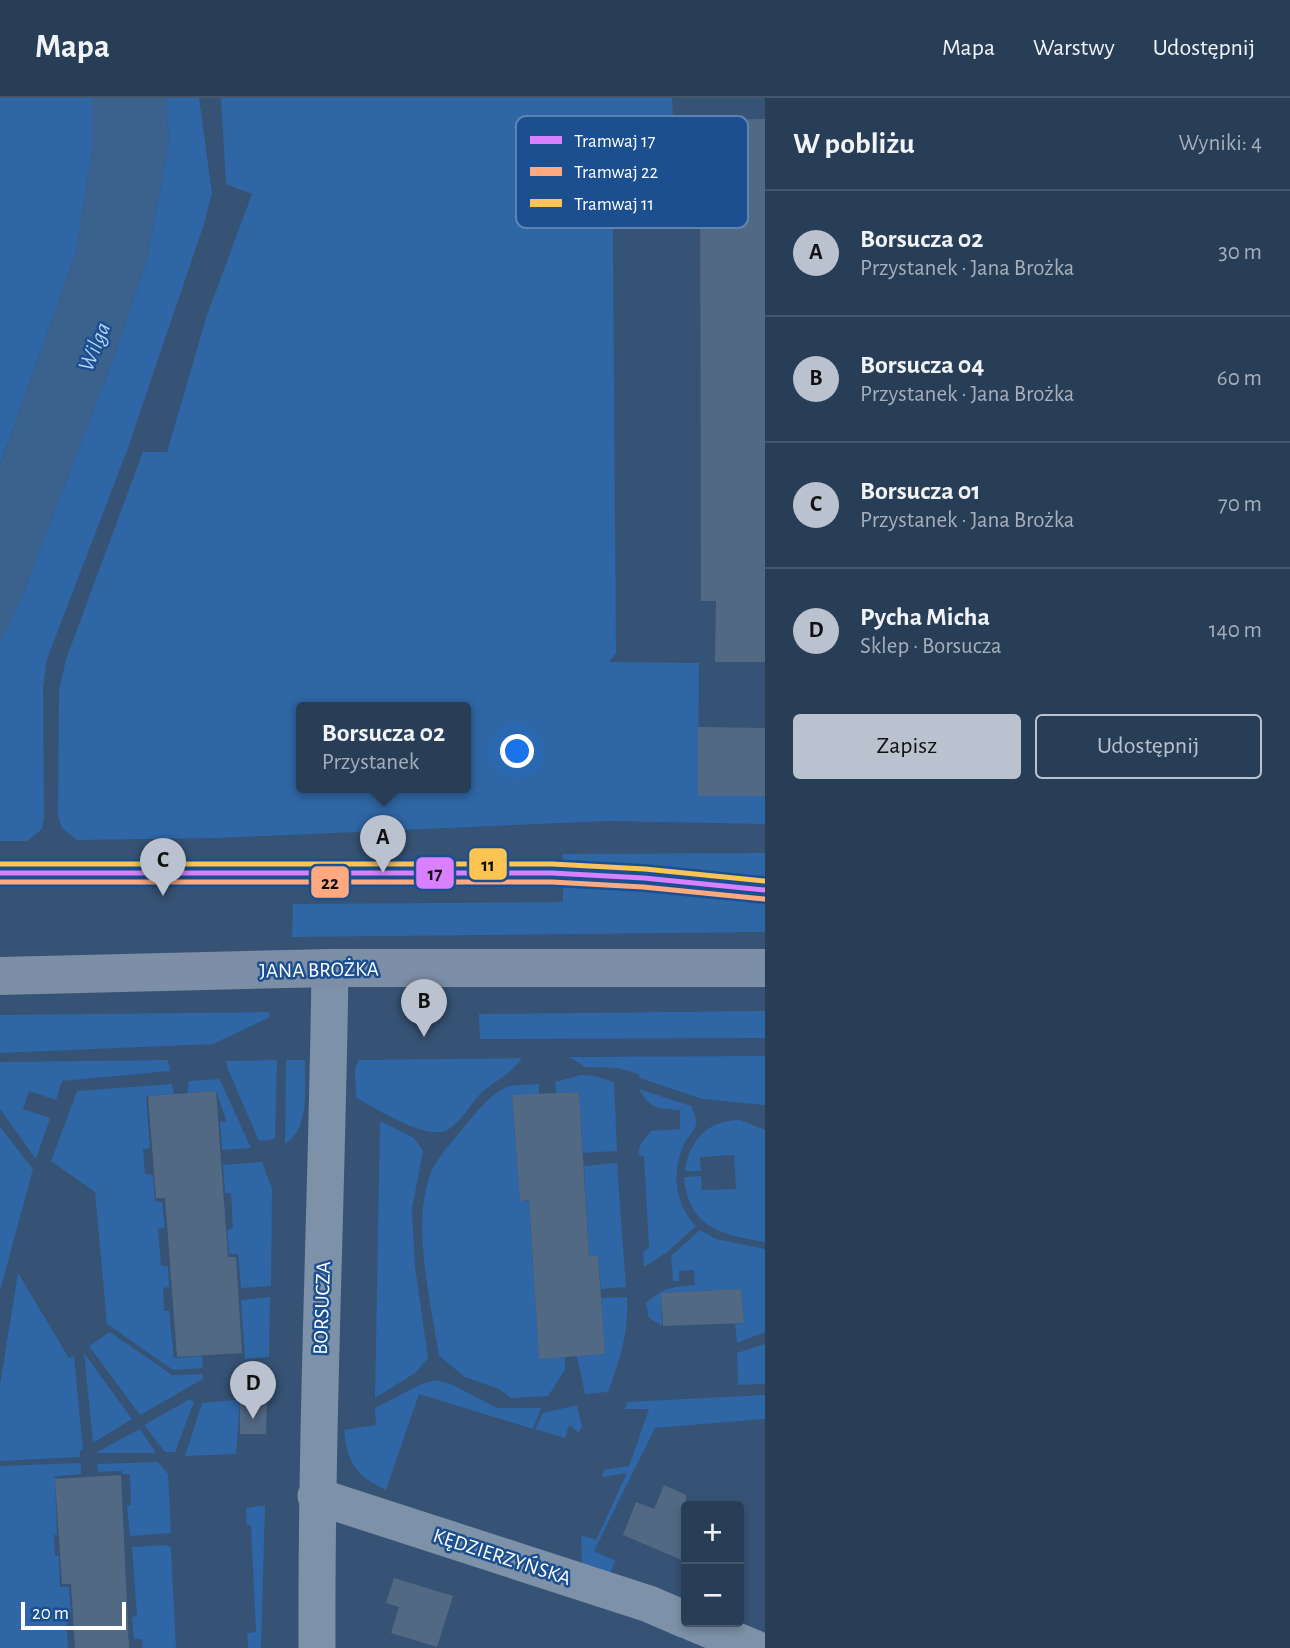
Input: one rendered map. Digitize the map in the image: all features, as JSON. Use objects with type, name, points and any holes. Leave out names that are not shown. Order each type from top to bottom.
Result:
[{"type":"main road","name":"JANA BROŻKA","points":[[0,976],[330,968],[765,968]]},
{"type":"street","name":"BORSUCZA","points":[[317,1648],[316,1496],[330,968]]},
{"type":"street","name":"KĘDZIERZYŃSKA","points":[[316,1496],[649,1604],[681,1618]]},
{"type":"street","name":"KĘDZIERZYŃSKA","points":[[703,1627],[754,1648]]},
{"type":"shaded area","points":[[0,98],[92,98],[92,152],[76,253],[0,465]]},
{"type":"shaded area","points":[[166,98],[199,98],[212,193],[204,224],[128,448],[47,659],[43,688],[42,829],[27,841],[0,841],[0,643],[21,599],[116,352],[146,263],[169,143]]},
{"type":"shaded area","points":[[221,98],[672,98],[673,116],[516,116],[516,228],[613,228],[616,653],[609,662],[699,663],[698,795],[765,796],[765,824],[608,821],[217,838],[77,840],[62,828],[58,816],[59,690],[66,659],[143,452],[167,452],[207,315],[252,194],[226,184]]},
{"type":"shaded area","points":[[765,853],[765,932],[292,937],[293,904],[563,902],[563,854]]},
{"type":"shaded area","points":[[765,1011],[765,1038],[480,1039],[479,1014]]},
{"type":"shaded area","points":[[269,1012],[270,1017],[213,1044],[0,1053],[0,1015]]},
{"type":"shaded area","points":[[765,1056],[765,1105],[702,1099],[618,1068],[585,1067],[569,1057]]},
{"type":"shaded area","points":[[522,1058],[508,1073],[481,1093],[454,1126],[440,1132],[416,1128],[356,1098],[355,1069],[359,1060]]},
{"type":"shaded area","points":[[168,1060],[170,1071],[62,1081],[56,1100],[29,1091],[23,1109],[50,1118],[36,1159],[0,1109],[0,1062]]},
{"type":"shaded area","points":[[277,1060],[275,1139],[259,1141],[226,1061]]},
{"type":"shaded area","points":[[286,1060],[305,1060],[305,1094],[299,1128],[285,1144]]},
{"type":"shaded area","points":[[581,1075],[614,1082],[617,1151],[583,1153],[579,1092],[556,1093],[555,1082]]},
{"type":"shaded area","points":[[220,1079],[251,1148],[222,1150],[220,1122],[226,1120],[216,1091],[187,1093],[189,1081]]},
{"type":"shaded area","points":[[172,1084],[174,1094],[146,1096],[150,1148],[143,1149],[145,1174],[153,1175],[155,1201],[162,1202],[165,1228],[158,1229],[161,1266],[168,1266],[169,1287],[163,1288],[164,1311],[169,1311],[174,1358],[202,1356],[203,1368],[173,1370],[107,1324],[95,1192],[51,1161],[77,1091]]},
{"type":"shaded area","points":[[539,1084],[539,1094],[512,1096],[520,1201],[529,1201],[539,1358],[565,1357],[565,1370],[548,1396],[511,1398],[499,1389],[465,1377],[439,1356],[424,1262],[423,1213],[432,1170],[478,1110],[494,1094],[507,1087]]},
{"type":"shaded area","points":[[639,1089],[691,1106],[696,1122],[681,1153],[677,1186],[683,1207],[696,1226],[666,1253],[644,1267],[643,1252],[649,1247],[644,1156],[638,1155],[640,1145],[651,1131],[680,1129],[680,1110],[651,1104]]},
{"type":"shaded area","points":[[740,1120],[765,1130],[765,1242],[734,1236],[709,1226],[692,1207],[687,1194],[684,1177],[701,1176],[702,1190],[736,1189],[734,1155],[700,1157],[701,1171],[685,1171],[691,1150],[702,1134],[718,1124]]},
{"type":"shaded area","points":[[380,1121],[414,1138],[423,1151],[412,1209],[415,1266],[428,1358],[415,1373],[375,1398]]},
{"type":"shaded area","points":[[0,1127],[33,1169],[0,1291]]},
{"type":"shaded area","points":[[262,1162],[272,1189],[271,1286],[241,1288],[238,1254],[229,1254],[227,1230],[233,1228],[231,1193],[225,1193],[223,1165]]},
{"type":"shaded area","points":[[617,1163],[626,1287],[601,1289],[598,1256],[589,1256],[584,1166]]},
{"type":"shaded area","points":[[700,1230],[716,1239],[765,1249],[765,1332],[737,1343],[735,1324],[744,1323],[741,1289],[661,1293],[662,1326],[649,1318],[646,1303],[652,1298],[658,1294],[669,1289],[695,1285],[694,1270],[679,1271],[679,1281],[673,1281],[671,1256]]},
{"type":"shaded area","points":[[18,1273],[69,1358],[74,1356],[83,1450],[80,1450],[80,1457],[0,1461],[0,1385]]},
{"type":"shaded area","points":[[270,1297],[269,1357],[245,1359],[241,1300]]},
{"type":"shaded area","points":[[627,1297],[623,1346],[608,1392],[585,1394],[577,1356],[605,1354],[601,1298]]},
{"type":"shaded area","points":[[110,1332],[172,1375],[203,1374],[203,1379],[140,1415],[89,1346]]},
{"type":"shaded area","points":[[765,1344],[765,1384],[738,1385],[737,1353]]},
{"type":"shaded area","points":[[84,1353],[132,1419],[93,1443]]},
{"type":"shaded area","points":[[436,1380],[451,1384],[497,1408],[541,1408],[533,1429],[419,1394],[386,1490],[367,1479],[355,1467],[348,1452],[344,1430],[376,1425],[375,1408]]},
{"type":"shaded area","points":[[765,1395],[765,1419],[655,1428],[594,1551],[616,1561],[609,1574],[582,1564],[581,1535],[596,1540],[627,1473],[602,1477],[604,1470],[629,1466],[649,1409],[625,1409],[627,1402]]},
{"type":"shaded area","points":[[267,1397],[267,1402],[240,1403],[236,1454],[185,1456],[202,1403]]},
{"type":"shaded area","points":[[190,1399],[194,1402],[175,1452],[165,1452],[144,1425]]},
{"type":"shaded area","points":[[577,1405],[582,1426],[579,1433],[569,1425],[565,1438],[535,1429],[543,1413]]},
{"type":"shaded area","points":[[140,1429],[156,1453],[95,1453]]},
{"type":"shaded area","points":[[158,1462],[168,1474],[171,1533],[130,1536],[127,1506],[131,1505],[130,1474],[122,1474],[122,1471],[98,1472],[97,1464]]},
{"type":"shaded area","points":[[81,1463],[81,1474],[55,1476],[55,1556],[59,1556],[60,1587],[69,1587],[71,1612],[66,1614],[68,1648],[0,1648],[0,1466]]},
{"type":"shaded area","points":[[265,1506],[261,1648],[248,1648],[247,1633],[256,1632],[251,1525],[247,1525],[246,1508]]},
{"type":"shaded area","points":[[167,1545],[171,1548],[176,1648],[143,1648],[142,1639],[134,1639],[132,1617],[137,1616],[132,1547]]},
{"type":"water","name":"Wilga","points":[[92,98],[166,98],[169,143],[146,263],[116,352],[21,599],[0,643],[0,466],[76,253],[92,152]]},
{"type":"building","points":[[748,119],[765,119],[765,662],[715,662],[716,601],[701,601],[700,228],[748,228]]},
{"type":"building","points":[[698,727],[765,728],[765,796],[698,796]]},
{"type":"building","points":[[216,1091],[228,1257],[236,1257],[242,1353],[177,1357],[165,1198],[156,1198],[148,1096]]},
{"type":"building","points":[[579,1092],[589,1256],[598,1256],[605,1354],[539,1359],[529,1200],[520,1201],[512,1095]]},
{"type":"building","points":[[741,1289],[744,1323],[663,1326],[661,1293]]},
{"type":"building","points":[[240,1402],[267,1403],[266,1434],[240,1434]]},
{"type":"building","points":[[121,1475],[129,1648],[75,1648],[71,1584],[62,1584],[55,1479]]},
{"type":"building","points":[[664,1485],[686,1495],[686,1501],[681,1501],[681,1560],[623,1535],[636,1502],[654,1509]]},
{"type":"building","points":[[394,1578],[453,1596],[437,1647],[391,1633],[399,1607],[386,1603]]},
{"type":"tram line","name":"11","points":[[0,864],[552,864],[645,869],[765,881]]},
{"type":"tram line","name":"17","points":[[0,873],[552,873],[644,878],[765,890]]},
{"type":"tram line","name":"22","points":[[0,882],[552,882],[643,887],[764,899]]},
{"type":"place","name":"Borsucza 02","points":[[383,873]]},
{"type":"place","name":"Borsucza 01","points":[[163,896]]},
{"type":"place","name":"Borsucza 04","points":[[424,1037]]},
{"type":"place","name":"Pycha Micha","points":[[253,1419]]}]
